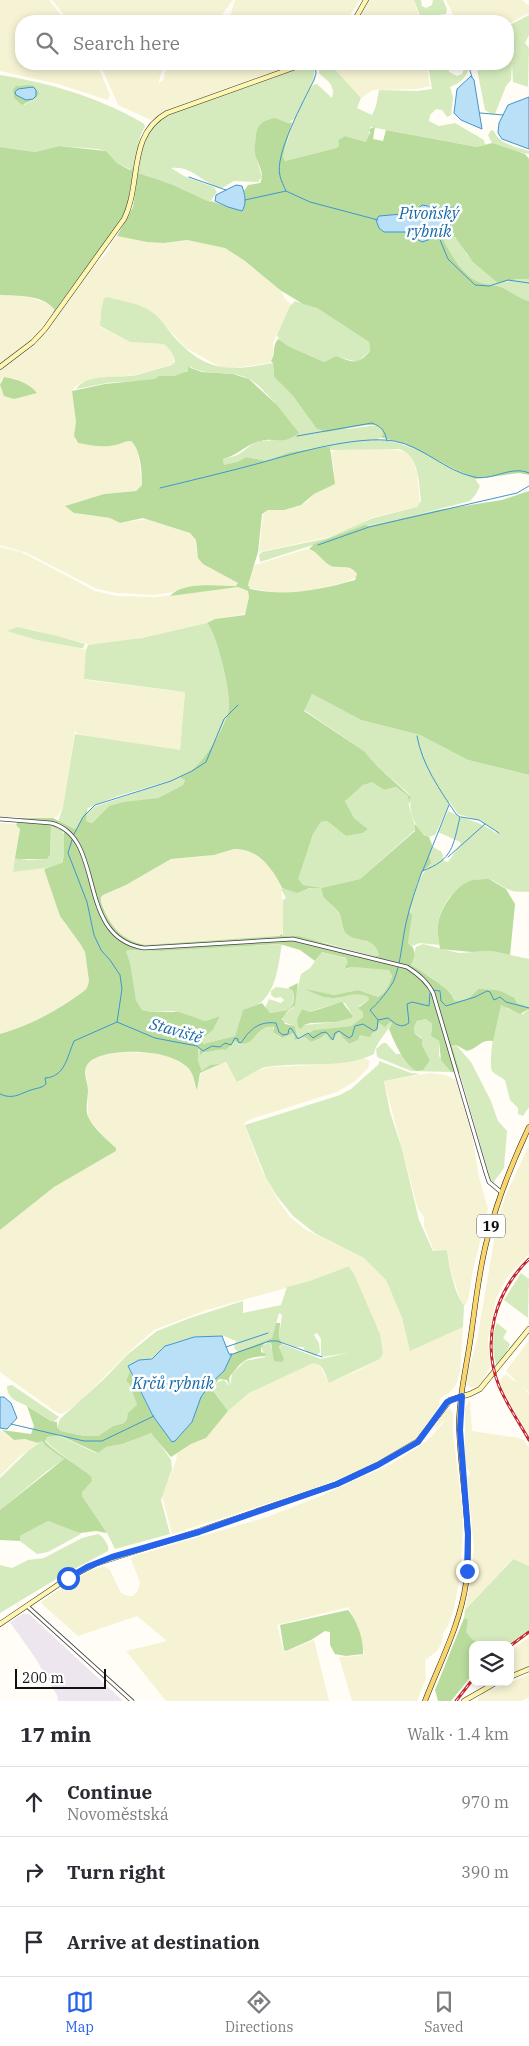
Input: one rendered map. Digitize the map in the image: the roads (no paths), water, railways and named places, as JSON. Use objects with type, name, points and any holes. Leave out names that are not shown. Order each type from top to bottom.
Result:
[{"type":"main road","name":"19","points":[[427,1700],[461,1608],[465,1584],[468,1533],[460,1454],[459,1422],[482,1264],[501,1192],[529,1127]]},
{"type":"street","points":[[357,15],[366,0]]},
{"type":"street","points":[[0,367],[34,342],[45,329],[124,219],[132,200],[140,146],[146,131],[154,122],[167,113],[287,70]]},
{"type":"street","points":[[0,819],[51,823],[58,825],[72,836],[81,850],[106,924],[122,941],[131,946],[144,948],[293,939],[407,967],[419,975],[429,985],[433,993],[489,1182],[501,1192]]},
{"type":"street","points":[[0,1624],[68,1578],[95,1564],[199,1532],[319,1490],[378,1465],[418,1442],[447,1402],[474,1393],[480,1388],[529,1329]]},
{"type":"street","points":[[27,1606],[132,1701]]},
{"type":"street","points":[[514,1675],[529,1669]]},
{"type":"street","points":[[464,1701],[489,1686]]},
{"type":"street","points":[[472,1695],[474,1701]]},
{"type":"water","points":[[471,76],[474,80],[482,129],[461,120],[454,113],[457,89]]},
{"type":"water","points":[[33,87],[36,90],[36,96],[33,99],[26,100],[16,95],[15,92],[18,89]]},
{"type":"water","points":[[529,97],[529,149],[502,139],[498,133],[499,123],[508,105]]},
{"type":"water","points":[[236,185],[242,186],[244,192],[245,202],[242,211],[215,201],[216,195]]},
{"type":"water","name":"Pivoňský rybník","points":[[422,205],[446,209],[454,207],[452,223],[441,235],[422,242],[405,232],[384,232],[379,228],[376,220],[379,216],[414,213]]},
{"type":"water","name":"Krčů rybník","points":[[222,1336],[229,1354],[232,1354],[224,1371],[211,1383],[201,1397],[192,1422],[172,1442],[153,1416],[128,1366],[139,1360],[152,1359],[165,1346],[194,1337]]},
{"type":"water","points":[[0,1397],[4,1397],[11,1403],[17,1418],[7,1429],[0,1428]]},
{"type":"waterway","points":[[286,191],[280,176],[281,155],[297,114],[314,80],[316,70]]},
{"type":"waterway","points":[[470,70],[472,77]]},
{"type":"waterway","points":[[480,113],[503,115]]},
{"type":"waterway","points":[[189,177],[226,190]]},
{"type":"waterway","points":[[245,200],[286,191],[310,202],[378,220]]},
{"type":"waterway","points":[[438,235],[448,259],[475,285],[489,286],[508,280],[529,283]]},
{"type":"waterway","points":[[297,436],[372,423],[382,430],[387,441]]},
{"type":"waterway","points":[[160,488],[291,454],[363,440],[394,441],[405,444],[453,470],[474,477],[488,477],[515,471],[529,473]]},
{"type":"waterway","points":[[318,545],[369,527],[517,493],[529,486]]},
{"type":"waterway","points":[[73,836],[83,817],[95,805],[171,781],[206,762],[224,719],[238,705]]},
{"type":"waterway","points":[[378,1020],[370,1010],[384,996],[394,980],[408,916],[422,871],[432,867],[446,857],[453,844],[460,817],[456,814],[432,777],[419,747],[417,736]]},
{"type":"waterway","points":[[423,870],[449,805]]},
{"type":"waterway","points":[[461,817],[479,820],[499,833]]},
{"type":"waterway","points":[[448,857],[485,824]]},
{"type":"waterway","points":[[72,840],[68,853],[87,902],[94,935],[101,950],[120,975],[122,989],[117,1022]]},
{"type":"waterway","name":"Staviště","points":[[433,990],[440,991],[441,1001],[446,1006],[475,997],[487,991],[490,992],[494,1000],[500,997],[506,1002],[529,1008]]},
{"type":"waterway","name":"Staviště","points":[[0,1094],[5,1096],[19,1095],[43,1086],[46,1084],[45,1078],[52,1077],[61,1070],[74,1041],[117,1022],[155,1038],[197,1046],[203,1051],[212,1046],[220,1047],[225,1043],[231,1045],[235,1038],[241,1043],[255,1027],[265,1023],[276,1023],[279,1032],[283,1035],[288,1034],[291,1028],[298,1039],[308,1033],[313,1038],[326,1032],[333,1040],[335,1033],[339,1031],[349,1038],[352,1036],[355,1026],[363,1024],[374,1031],[377,1029],[378,1020],[388,1018],[398,1025],[406,1025],[409,1023],[407,1004],[412,1002],[429,1006],[430,993]]},
{"type":"waterway","points":[[226,1347],[268,1333]]},
{"type":"waterway","points":[[230,1355],[270,1341],[277,1341],[322,1357]]},
{"type":"waterway","points":[[11,1424],[84,1441],[102,1441],[154,1416]]},
{"type":"railway","points":[[529,1259],[507,1286],[500,1302],[494,1318],[491,1352],[499,1386],[529,1440]]},
{"type":"railway","points":[[514,1643],[529,1632]]},
{"type":"railway","points":[[456,1701],[469,1684]]}]
